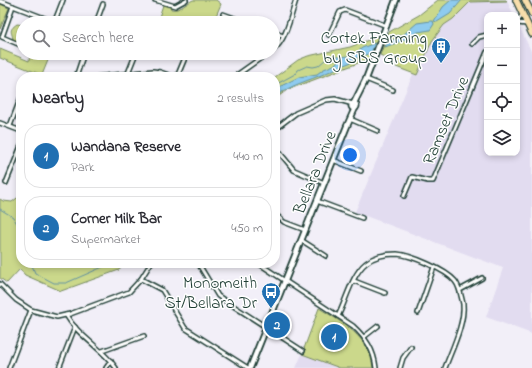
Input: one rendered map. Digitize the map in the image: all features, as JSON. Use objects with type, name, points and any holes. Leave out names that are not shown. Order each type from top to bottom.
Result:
[{"type":"highway","points":[[516,0],[532,34]]},
{"type":"highway","points":[[526,2],[532,14]]},
{"type":"main road","name":"Bellara Drive","points":[[249,368],[366,79],[396,0]]},
{"type":"street","points":[[57,16],[63,0]]},
{"type":"street","points":[[155,0],[176,6],[186,0]]},
{"type":"street","points":[[280,42],[296,0]]},
{"type":"street","points":[[0,1],[39,16]]},
{"type":"street","points":[[99,16],[103,4]]},
{"type":"street","points":[[13,6],[2,37],[16,43]]},
{"type":"street","points":[[329,35],[340,12],[345,10],[387,26]]},
{"type":"street","points":[[223,14],[229,16]]},
{"type":"street","points":[[520,23],[527,24]]},
{"type":"street","points":[[472,44],[479,37],[484,36]]},
{"type":"street","name":"Ramset Drive","points":[[404,196],[412,177],[428,182],[433,181],[484,59]]},
{"type":"street","points":[[78,72],[82,60]]},
{"type":"street","points":[[128,72],[133,60]]},
{"type":"street","points":[[178,72],[184,60]]},
{"type":"street","points":[[241,72],[258,60]]},
{"type":"street","points":[[140,72],[160,72]]},
{"type":"street","points":[[366,79],[393,90]]},
{"type":"street","points":[[280,125],[296,113],[326,100],[335,99],[344,101],[354,106]]},
{"type":"street","points":[[10,126],[16,110]]},
{"type":"street","points":[[350,119],[378,131]]},
{"type":"street","points":[[0,123],[16,129]]},
{"type":"street","points":[[280,153],[294,170],[324,183]]},
{"type":"street","points":[[6,183],[16,158]]},
{"type":"street","points":[[333,160],[361,171]]},
{"type":"street","points":[[317,201],[362,218]]},
{"type":"street","points":[[280,218],[284,222],[305,230]]},
{"type":"street","points":[[301,240],[326,256]]},
{"type":"street","points":[[338,316],[358,270],[366,262],[383,254],[399,254],[445,272],[460,290],[463,305],[463,317],[445,368]]},
{"type":"street","points":[[418,314],[434,267]]},
{"type":"street","points":[[0,284],[16,300],[31,310],[57,317],[70,314],[129,292],[141,279],[148,268]]},
{"type":"street","points":[[201,268],[218,296],[303,351]]},
{"type":"street","points":[[266,268],[353,326],[364,337],[373,355],[376,368]]},
{"type":"street","points":[[460,290],[482,278]]},
{"type":"street","points":[[141,279],[162,290],[185,328],[249,368]]},
{"type":"street","points":[[354,281],[385,293]]},
{"type":"street","points":[[9,368],[31,310]]},
{"type":"street","points":[[66,315],[75,327],[111,360],[116,368]]},
{"type":"street","points":[[364,337],[378,326]]},
{"type":"street","points":[[59,368],[75,327]]},
{"type":"street","points":[[102,351],[144,336]]},
{"type":"street","points":[[400,368],[403,358],[411,346]]},
{"type":"street","points":[[106,368],[111,360]]},
{"type":"shaded area","points":[[507,1],[512,12],[484,12],[484,156],[520,156],[520,28],[532,53],[532,334],[486,317],[503,268],[355,212],[413,74],[417,75],[432,41],[444,25],[453,19],[470,2]]},
{"type":"shaded area","points":[[302,354],[340,368],[296,368]]},
{"type":"green space","points":[[193,0],[216,0],[221,4],[216,16],[159,16],[163,5],[171,7],[171,9],[182,7]]},
{"type":"green space","points":[[438,0],[507,1],[470,2],[453,19],[444,25],[432,41],[417,75],[396,67],[398,63],[380,55],[389,32],[419,15]]},
{"type":"green space","points":[[0,4],[9,8],[0,29]]},
{"type":"green space","points":[[16,25],[16,42],[13,41],[11,32]]},
{"type":"green space","points":[[379,36],[369,59],[287,90],[280,95],[280,73],[298,60],[308,56],[350,47]]},
{"type":"green space","points":[[0,49],[16,56],[16,60],[48,60],[43,72],[35,72],[0,58]]},
{"type":"green space","points":[[0,199],[3,201],[12,202],[16,199],[16,268],[120,268],[119,270],[61,291],[25,275],[20,269],[7,283],[0,278]]},
{"type":"green space","points":[[319,308],[346,325],[361,339],[371,357],[373,368],[340,368],[302,354]]},
{"type":"water","points":[[451,0],[462,0],[450,14],[437,22],[434,21],[443,7]]},
{"type":"water","points":[[433,21],[434,24],[430,30],[418,32],[407,39],[385,47],[388,41],[397,39],[396,36],[403,35],[417,23]]},
{"type":"water","points":[[375,43],[371,53],[293,86],[280,94],[280,86],[299,77],[317,74],[334,65],[338,61],[338,59],[334,59],[335,57],[354,55],[362,48]]},
{"type":"waterway","points":[[280,82],[295,74],[298,70],[307,66],[318,66],[326,59],[338,60]]},
{"type":"waterway","points":[[0,209],[13,217],[16,222]]},
{"type":"waterway","points":[[33,268],[35,273],[54,283],[66,283],[100,268]]},
{"type":"place","name":"Cortek Farming by SBS Group","points":[[441,64]]},
{"type":"place","name":"Monomeith St/Bellara Dr","points":[[271,309]]},
{"type":"place","name":"Corner Milk Bar","points":[[277,325]]},
{"type":"place","name":"Wandana Reserve","points":[[334,337]]}]
